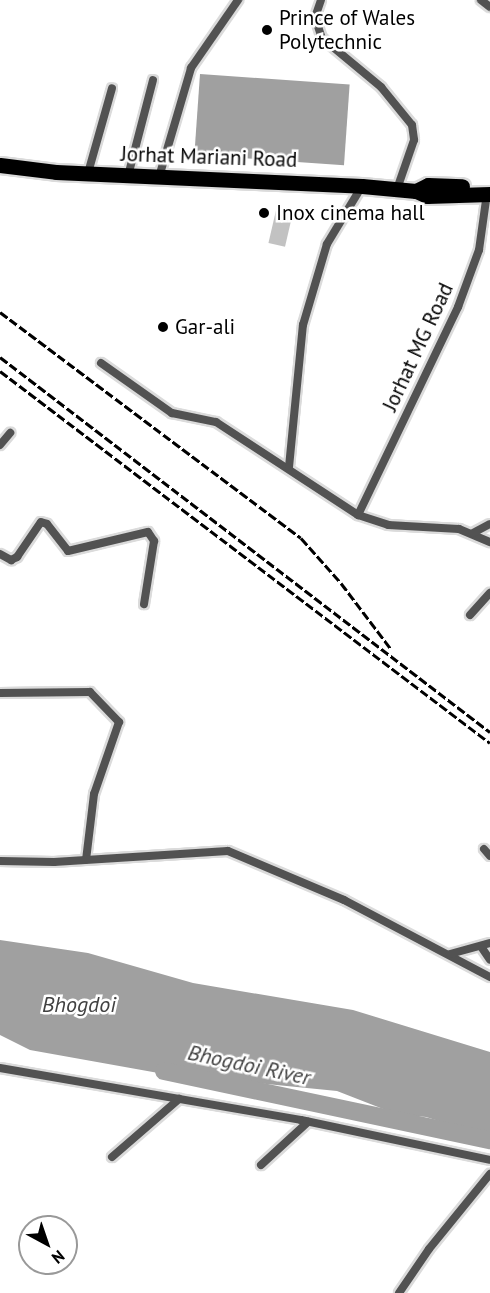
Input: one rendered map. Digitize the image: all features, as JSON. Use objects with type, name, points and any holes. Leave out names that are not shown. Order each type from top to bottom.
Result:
[{"type":"highway","name":"Jorhat Mariani Road","points":[[0,165],[128,176],[362,186],[416,191],[427,196],[489,190]]},
{"type":"street","points":[[159,177],[191,68],[238,0]]},
{"type":"street","points":[[321,0],[315,17],[322,38],[381,87],[412,124],[414,140],[396,189]]},
{"type":"street","points":[[481,0],[490,7]]},
{"type":"street","points":[[128,176],[153,80]]},
{"type":"street","points":[[88,173],[112,88]]},
{"type":"street","points":[[289,467],[303,325],[327,244],[362,186]]},
{"type":"street","name":"Jorhat MG Road","points":[[358,515],[458,307],[479,250],[489,190]]},
{"type":"street","points":[[101,363],[172,413],[216,422],[289,467],[358,515],[388,525],[473,533],[490,542]]},
{"type":"street","points":[[0,445],[10,433]]},
{"type":"street","points":[[0,554],[11,560],[17,557],[41,522],[46,524],[68,551],[148,532],[154,541],[144,604]]},
{"type":"street","points":[[473,533],[490,524]]},
{"type":"street","points":[[470,615],[490,593]]},
{"type":"street","points":[[0,693],[90,692],[119,722],[94,794],[86,860]]},
{"type":"street","points":[[0,861],[86,860],[228,851],[344,900],[490,977]]},
{"type":"street","points":[[450,954],[486,945],[490,960]]},
{"type":"street","points":[[0,1068],[308,1122],[490,1160]]},
{"type":"street","points":[[112,1157],[179,1099]]},
{"type":"street","points":[[261,1165],[308,1122]]},
{"type":"street","points":[[399,1293],[429,1249],[490,1174]]},
{"type":"water","points":[[200,74],[350,84],[344,165],[194,155]]},
{"type":"water","name":"Bhogdoi","points":[[0,940],[88,953],[193,983],[353,1010],[490,1052],[490,1137],[426,1117],[396,1114],[337,1091],[164,1074],[30,1050],[0,1035]]},
{"type":"building","points":[[277,206],[294,210],[285,247],[268,243]]},
{"type":"waterway","name":"Bhogdoi River","points":[[164,1071],[490,1140]]},
{"type":"railway","points":[[0,312],[301,538],[341,583],[391,649]]},
{"type":"railway","points":[[0,357],[490,732]]},
{"type":"railway","points":[[0,371],[490,743]]},
{"type":"place","name":"Prince of Wales Polytechnic","points":[[267,30]]},
{"type":"place","name":"Inox cinema hall","points":[[264,213]]},
{"type":"place","name":"Gar-ali","points":[[163,327]]}]
